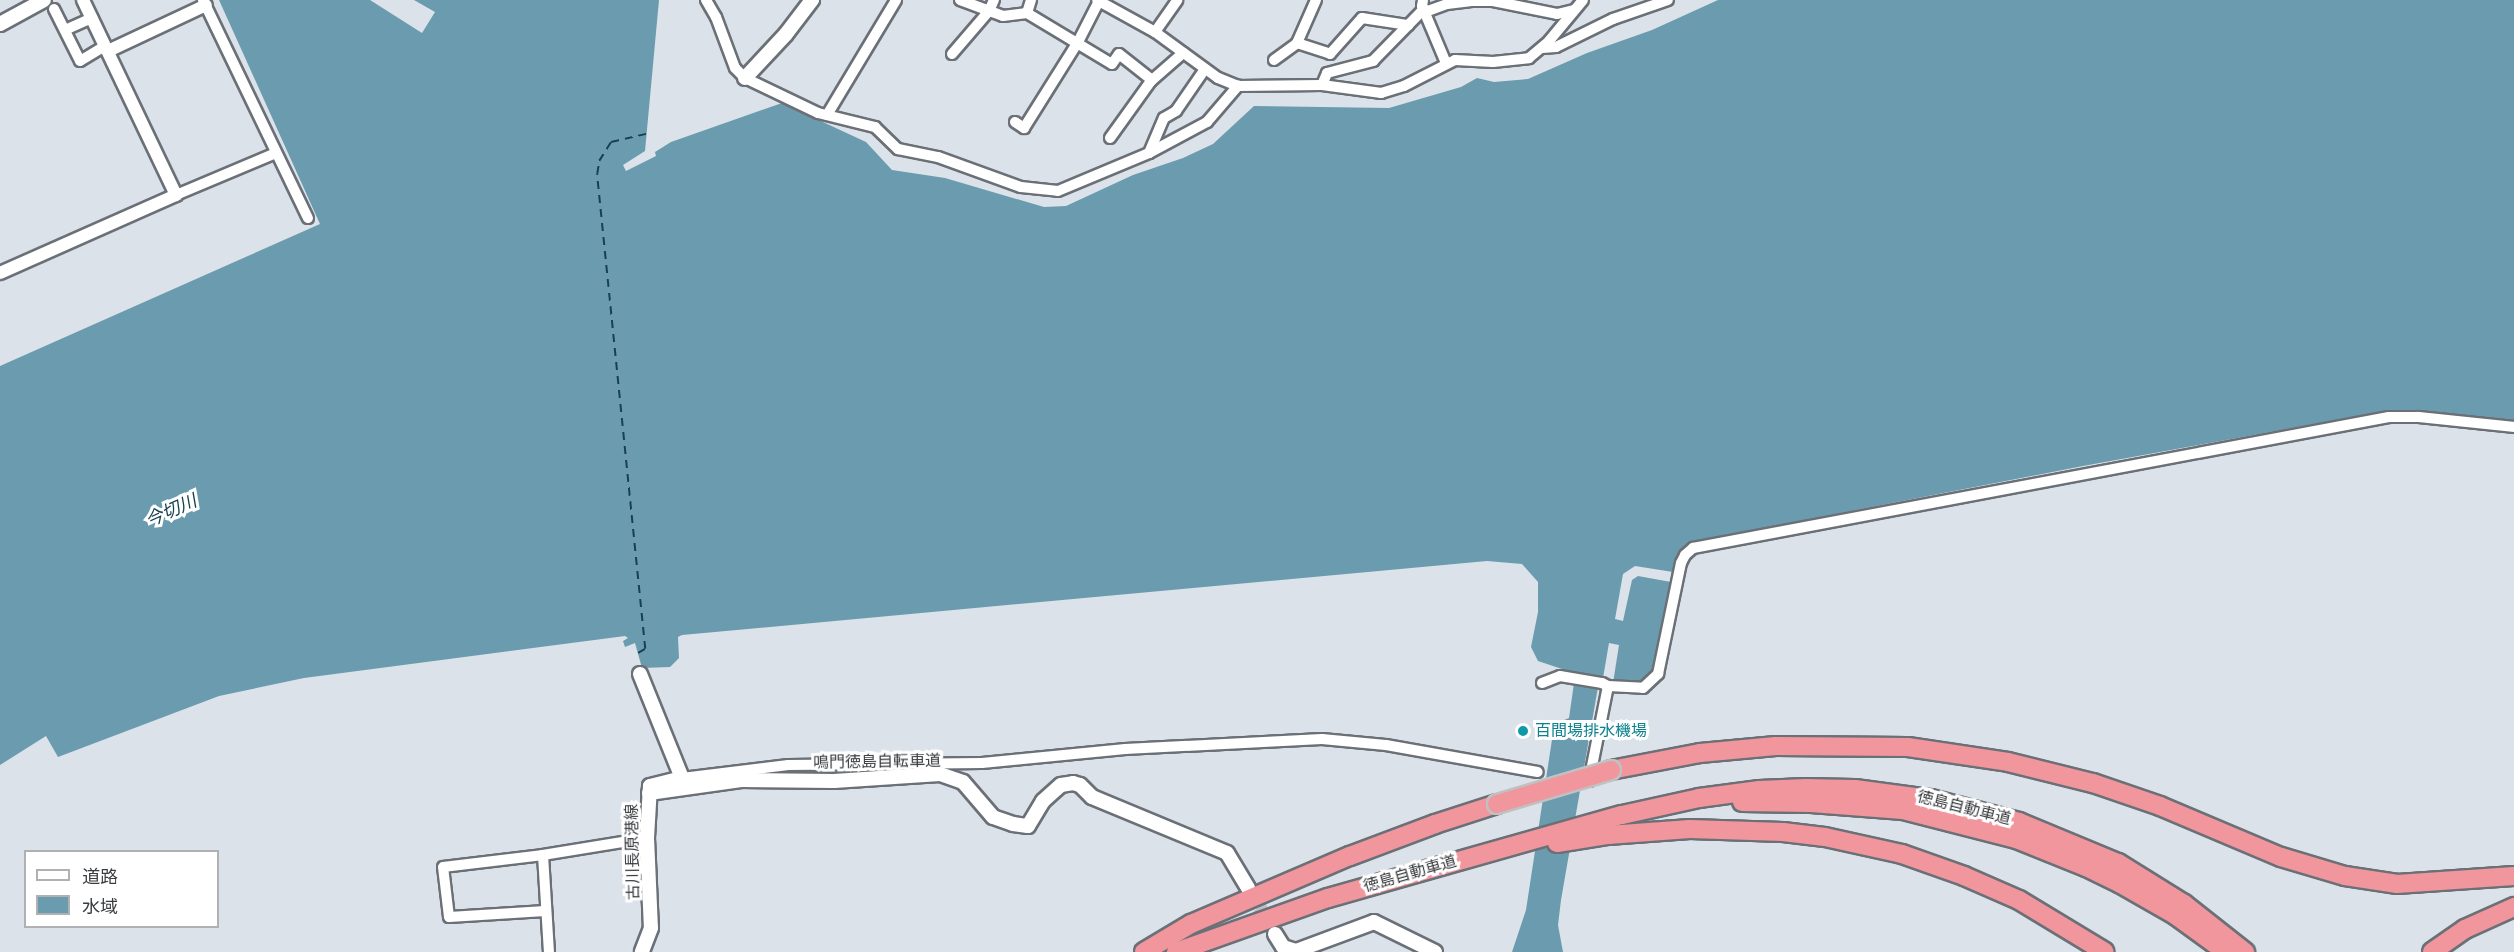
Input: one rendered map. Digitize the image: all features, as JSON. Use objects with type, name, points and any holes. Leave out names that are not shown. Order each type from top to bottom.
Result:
[{"type":"highway","points":[[1144,952],[1191,924],[1435,824],[1611,770],[1700,753],[1776,746],[1908,747],[2008,762],[2093,783],[2160,806],[2289,860],[2345,876],[2397,884],[2514,876]]},
{"type":"highway","name":"徳島自動車道","points":[[1176,952],[1328,898],[1622,815],[1724,794],[1797,788],[1855,789],[1947,802],[2019,822],[2118,863],[2184,904],[2245,952]]},
{"type":"highway","name":"徳島自動車道","points":[[1648,809],[1736,802],[1811,803],[1903,810],[1942,818],[2016,838],[2086,867],[2175,915],[2226,952]]},
{"type":"highway","points":[[1489,851],[1608,835],[1690,829],[1783,832],[1825,837],[1902,854],[1964,876],[2019,900],[2104,952]]},
{"type":"highway","points":[[2432,952],[2465,929],[2514,907]]},
{"type":"main road","points":[[745,78],[786,34],[812,0]]},
{"type":"main road","points":[[0,24],[49,5]]},
{"type":"main road","points":[[640,674],[682,778]]},
{"type":"main road","name":"鳴門徳島自転車道","points":[[649,793],[741,780],[834,781],[940,774],[963,782],[993,817],[1028,826],[1043,801],[1061,785],[1080,784],[1092,797],[1227,853],[1248,888]]},
{"type":"main road","name":"古川長原港線","points":[[642,952],[651,928],[647,838],[650,786],[682,778]]},
{"type":"main road","points":[[1275,934],[1279,949],[1296,951],[1374,922],[1435,952]]},
{"type":"street","points":[[83,0],[176,195]]},
{"type":"street","points":[[706,0],[716,17],[735,68],[745,78],[827,115],[875,127],[898,150],[938,157],[1021,187],[1058,191],[1149,153],[1207,122],[1238,86]]},
{"type":"street","points":[[827,115],[896,0]]},
{"type":"street","points":[[960,0],[1003,15],[1027,13],[1112,64],[1119,54],[1152,80]]},
{"type":"street","points":[[952,54],[989,11],[994,0]]},
{"type":"street","points":[[1027,13],[1031,0]]},
{"type":"street","points":[[1015,122],[1024,128],[1078,42],[1098,0],[1155,32],[1205,69],[1238,86],[1322,85],[1381,93],[1404,86],[1455,60],[1493,62],[1529,58],[1541,48],[1583,0]]},
{"type":"street","points":[[1155,32],[1177,0]]},
{"type":"street","points":[[1274,60],[1297,43],[1316,0]]},
{"type":"street","points":[[1541,48],[1556,47],[1613,19],[1668,0]]},
{"type":"street","points":[[1322,85],[1327,73],[1373,61],[1424,7],[1470,1],[1493,1],[1557,14],[1574,10]]},
{"type":"street","points":[[49,5],[65,30],[80,61],[205,3],[308,218]]},
{"type":"street","points":[[1424,7],[1446,63]]},
{"type":"street","points":[[65,30],[92,18]]},
{"type":"street","points":[[1297,43],[1330,54],[1362,18],[1408,25]]},
{"type":"street","points":[[1110,138],[1152,80],[1183,53]]},
{"type":"street","points":[[1149,153],[1164,118],[1176,111],[1205,69]]},
{"type":"street","points":[[0,273],[276,153]]},
{"type":"street","points":[[1542,683],[1560,676],[1635,690],[1652,682],[1661,663],[1681,563],[1685,555],[1693,548],[1707,544],[2389,417],[2419,417],[2514,427]]},
{"type":"street","points":[[1589,781],[1605,685]]},
{"type":"street","points":[[682,778],[788,765],[982,763],[1125,749],[1322,739],[1386,745],[1538,772]]},
{"type":"street","points":[[545,911],[449,917],[443,867],[543,855],[647,838]]},
{"type":"street","points":[[543,855],[549,952]]},
{"type":"water","name":"今切川","points":[[219,0],[370,0],[422,33],[435,12],[414,0],[659,0],[645,151],[623,165],[626,171],[656,156],[655,152],[671,142],[782,103],[866,142],[892,170],[945,178],[1044,207],[1066,206],[1133,175],[1183,158],[1213,144],[1254,106],[1389,108],[1461,87],[1477,78],[1494,82],[1528,79],[1587,53],[1652,30],[1718,0],[2514,0],[2514,422],[2391,410],[2083,466],[1691,542],[1681,551],[1673,572],[1635,566],[1623,574],[1615,619],[1623,621],[1632,580],[1638,576],[1671,582],[1653,675],[1635,684],[1613,683],[1619,645],[1609,643],[1603,678],[1577,674],[1538,661],[1531,647],[1538,612],[1538,582],[1522,564],[1487,561],[682,635],[678,637],[679,658],[670,667],[642,668],[635,643],[625,647],[623,641],[628,638],[625,636],[304,678],[219,696],[58,757],[46,736],[0,765],[0,366],[320,224]]},
{"type":"water","points":[[1574,683],[1598,687],[1561,900],[1558,925],[1563,952],[1512,952],[1526,910],[1555,720],[1562,721],[1569,718]]},
{"type":"ferry route","points":[[638,653],[645,649],[597,174],[599,161],[611,142],[646,134]]},
{"type":"tunnel","points":[[1249,889],[1271,927]]},
{"type":"place","name":"百間場排水機場","points":[[1523,731]]}]
